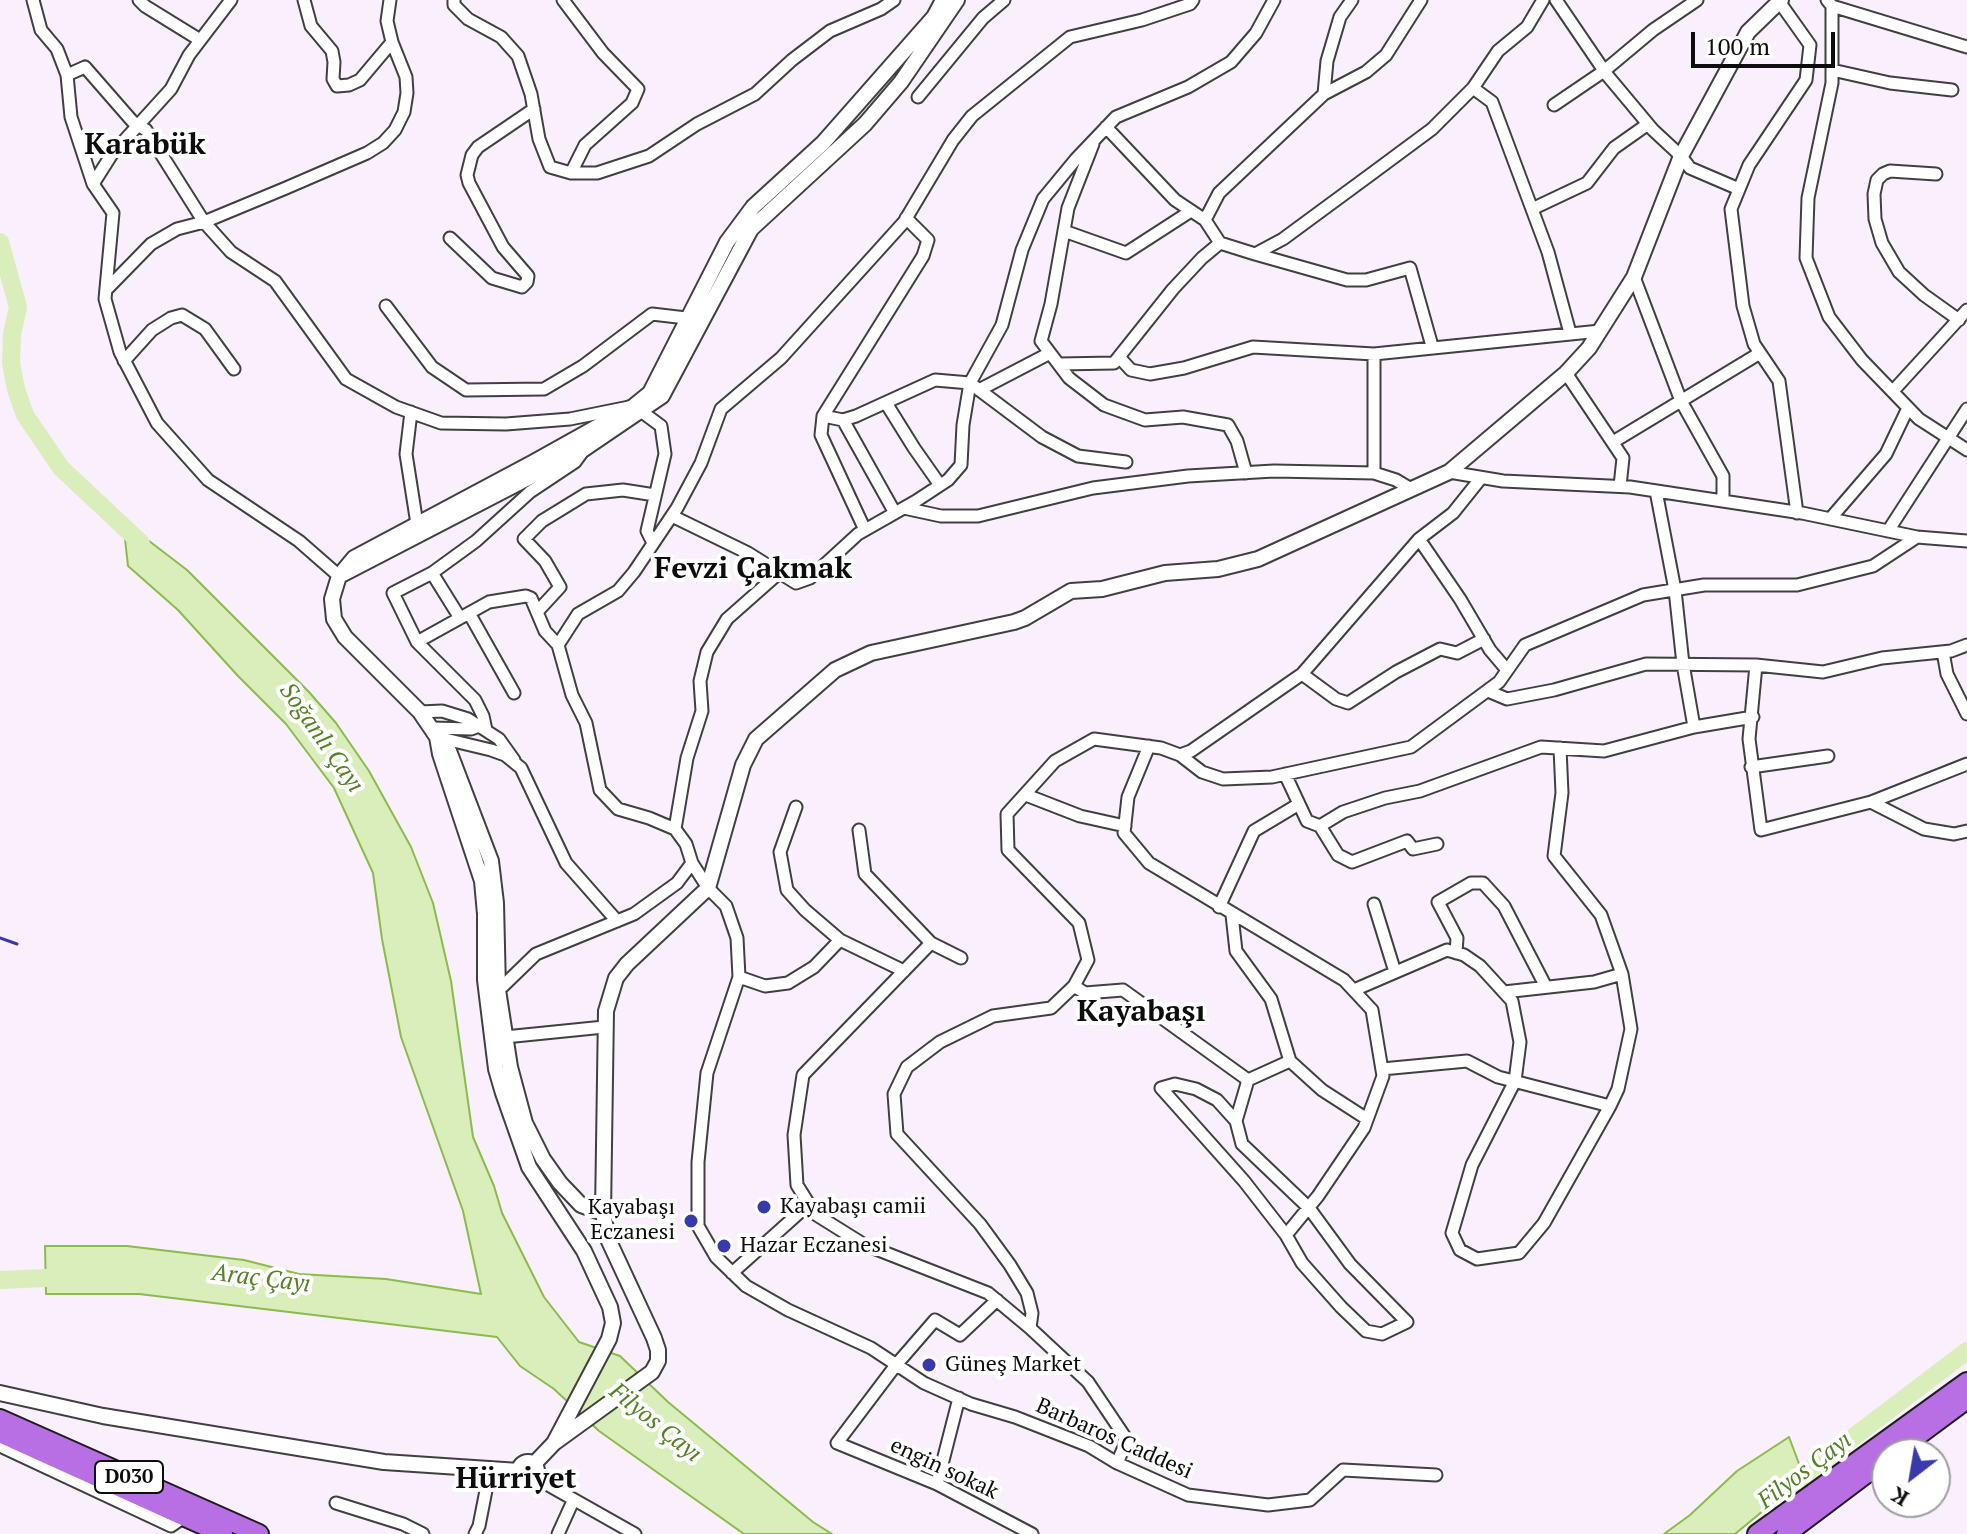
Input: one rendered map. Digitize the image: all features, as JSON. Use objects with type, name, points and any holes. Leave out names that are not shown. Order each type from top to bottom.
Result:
[{"type":"highway","points":[[1757,1534],[1967,1382]]},
{"type":"highway","points":[[1915,1438],[1967,1399]]},
{"type":"highway","name":"D030","points":[[0,1419],[259,1534]]},
{"type":"highway","name":"D030","points":[[0,1433],[223,1534]]},
{"type":"highway","points":[[1786,1534],[1871,1470]]},
{"type":"street","points":[[33,0],[41,30],[57,49],[67,75],[71,117],[93,184],[113,213],[105,299],[124,361],[157,423],[208,480],[299,541],[339,576]]},
{"type":"street","points":[[139,0],[200,40]]},
{"type":"street","points":[[93,184],[112,154],[171,89],[189,55],[231,0]]},
{"type":"street","points":[[304,0],[311,26],[332,51],[333,79],[337,86],[360,80],[392,42]]},
{"type":"street","points":[[106,290],[151,244],[177,229],[204,222],[367,153],[383,143],[395,130],[404,112],[407,93],[406,77],[387,21],[390,0]]},
{"type":"street","points":[[454,0],[454,5],[468,19],[501,37],[518,56],[534,109],[539,139],[550,167],[571,173],[597,173],[649,156],[697,124],[755,94],[830,31],[881,9],[894,0]]},
{"type":"street","points":[[563,0],[603,53],[638,89],[632,103],[585,145],[571,173]]},
{"type":"street","points":[[339,576],[584,449],[638,409],[650,393],[727,242],[753,207],[823,143],[934,17],[943,0]]},
{"type":"street","points":[[573,1422],[613,1323],[610,1307],[584,1251],[529,1167],[496,1069],[492,991],[496,903],[491,861],[449,751],[420,712],[338,628],[332,599],[339,576],[354,558],[662,396],[751,229],[865,124],[901,82],[957,0]]},
{"type":"street","points":[[918,97],[983,18],[1004,0]]},
{"type":"street","points":[[558,645],[578,614],[626,584],[672,516],[701,463],[721,409],[781,358],[906,218],[953,140],[972,116],[1070,37],[1142,20],[1190,4],[1193,0]]},
{"type":"street","points":[[672,516],[748,553],[796,583],[810,578],[865,530],[940,485],[961,465],[963,425],[975,386],[1002,325],[1022,250],[1043,199],[1116,117],[1188,87],[1231,62],[1256,33],[1274,0]]},
{"type":"street","points":[[1324,94],[1327,61],[1340,17],[1352,0]]},
{"type":"street","points":[[1205,220],[1219,193],[1324,94],[1366,72],[1386,55],[1421,0]]},
{"type":"street","points":[[1255,254],[1283,239],[1432,129],[1473,88],[1498,51],[1527,27],[1543,0]]},
{"type":"street","points":[[1556,0],[1604,71],[1690,168],[1739,189]]},
{"type":"street","points":[[1554,105],[1697,0]]},
{"type":"street","points":[[534,1471],[573,1422],[652,1372],[658,1361],[654,1338],[608,1239],[603,1213],[604,1027],[609,993],[627,964],[708,888],[749,749],[766,728],[835,670],[871,653],[1025,618],[1071,591],[1102,589],[1165,573],[1218,569],[1258,559],[1449,472],[1566,373],[1589,348],[1634,277],[1681,156],[1748,32],[1779,0],[1810,45],[1806,80],[1749,165],[1731,209],[1743,306],[1754,344],[1779,381],[1797,513]]},
{"type":"street","points":[[1967,47],[1829,3],[1832,83],[1808,198],[1806,258],[1829,317],[1862,360],[1919,419],[1967,450]]},
{"type":"street","points":[[67,75],[85,67],[146,130],[204,222],[231,252],[275,281],[346,379],[396,407],[441,423],[506,424],[638,409],[661,426],[665,454],[647,531],[653,543]]},
{"type":"street","points":[[1832,70],[1890,83],[1952,90]]},
{"type":"street","points":[[1473,88],[1492,102],[1548,252],[1570,333]]},
{"type":"street","points":[[450,238],[492,278],[522,287],[527,282],[528,276],[503,247],[467,175],[472,155],[478,147],[534,109]]},
{"type":"street","points":[[1532,209],[1587,183],[1614,148],[1648,124]]},
{"type":"street","points":[[1106,127],[1175,200],[1205,220],[1220,243],[1347,280],[1366,280],[1410,268],[1432,346]]},
{"type":"street","points":[[1095,139],[1068,208],[1051,304],[1041,341],[1069,378],[1104,405],[1145,420],[1183,417],[1228,425],[1237,441],[1246,473]]},
{"type":"street","points":[[1893,391],[1963,315],[1924,295],[1899,272],[1882,243],[1875,219],[1874,194],[1877,180],[1890,171],[1936,174]]},
{"type":"street","points":[[1064,231],[1126,253],[1191,211]]},
{"type":"street","points":[[865,530],[821,435],[823,416],[923,256],[928,240],[906,218]]},
{"type":"street","points":[[1059,364],[1114,363],[1173,289],[1220,243]]},
{"type":"street","points":[[1634,277],[1681,401],[1723,476],[1723,501]]},
{"type":"street","points":[[386,306],[432,367],[466,390],[544,389],[583,366],[652,314],[686,318]]},
{"type":"street","points":[[124,361],[152,330],[182,315],[205,329],[234,369]]},
{"type":"street","points":[[1119,357],[1131,370],[1150,374],[1184,368],[1253,347],[1374,354],[1600,331]]},
{"type":"street","points":[[975,386],[1050,353]]},
{"type":"street","points":[[1613,442],[1760,353]]},
{"type":"street","points":[[1374,354],[1374,473]]},
{"type":"street","points":[[1566,373],[1623,458],[1620,486]]},
{"type":"street","points":[[823,416],[843,420],[935,380],[975,386],[1042,437],[1078,456],[1126,462]]},
{"type":"street","points":[[886,403],[940,485]]},
{"type":"street","points":[[1830,519],[1886,454],[1908,408]]},
{"type":"street","points":[[1888,531],[1967,409]]},
{"type":"street","points":[[411,412],[406,454],[417,524]]},
{"type":"street","points":[[843,420],[899,511]]},
{"type":"street","points":[[482,728],[483,716],[475,700],[417,642],[393,593],[432,573],[476,541],[530,492],[575,462],[584,449]]},
{"type":"street","points":[[1449,472],[1481,478],[1620,486],[1797,513],[1917,537],[1967,541]]},
{"type":"street","points":[[899,511],[978,516],[1093,488],[1188,476],[1246,473],[1374,473],[1411,489]]},
{"type":"street","points":[[1180,755],[1191,751],[1302,674],[1419,539],[1453,513],[1481,478]]},
{"type":"street","points":[[537,612],[560,587],[545,561],[524,539],[542,521],[586,494],[623,490],[655,495]]},
{"type":"street","points":[[1656,491],[1675,590],[1694,727]]},
{"type":"street","points":[[1030,1328],[1032,1313],[1027,1293],[1010,1265],[980,1224],[897,1134],[894,1094],[907,1067],[940,1042],[993,1016],[1051,1008],[1074,986],[1088,960],[1079,923],[1008,850],[1007,814],[1055,761],[1094,739],[1149,746],[1180,755],[1202,772],[1223,779],[1272,777],[1411,747],[1499,682],[1525,645],[1643,595],[1704,585],[1797,585],[1873,566],[1917,537]]},
{"type":"street","points":[[1419,539],[1507,670]]},
{"type":"street","points":[[432,573],[514,693]]},
{"type":"street","points":[[417,642],[489,602],[526,596],[531,598],[545,631],[558,645],[572,695],[586,723],[600,790],[618,809],[675,829],[687,758],[702,711],[700,681],[707,652],[715,634],[727,619],[779,573]]},
{"type":"street","points":[[1302,674],[1336,699],[1348,703],[1396,672],[1440,649],[1457,653],[1484,639]]},
{"type":"street","points":[[1488,691],[1507,699],[1554,690],[1646,664],[1756,665],[1823,672],[1882,658],[1943,652],[1967,645]]},
{"type":"street","points":[[1943,652],[1947,674],[1967,714]]},
{"type":"street","points":[[1756,665],[1749,739],[1761,830],[1871,802],[1967,764]]},
{"type":"street","points":[[420,712],[451,713],[482,728],[505,745],[527,776],[566,863],[617,921]]},
{"type":"street","points":[[1320,826],[1343,812],[1385,798],[1420,791],[1541,747],[1604,751],[1694,727],[1753,717]]},
{"type":"street","points":[[436,737],[482,728]]},
{"type":"street","points":[[436,737],[491,750],[514,761]]},
{"type":"street","points":[[1149,746],[1128,797],[1124,833],[1149,863],[1344,980],[1372,1010],[1383,1076],[1367,1119],[1309,1208],[1286,1235]]},
{"type":"street","points":[[1354,990],[1447,950],[1464,955],[1480,966],[1512,1001],[1520,1042],[1515,1081],[1472,1165],[1452,1233],[1460,1250],[1477,1259],[1519,1253],[1544,1223],[1610,1106],[1618,1089],[1631,1029],[1622,974],[1601,915],[1554,856],[1562,793],[1560,748]]},
{"type":"street","points":[[1751,767],[1828,756]]},
{"type":"street","points":[[1285,774],[1307,821],[1320,826],[1338,855],[1352,862],[1407,841],[1413,849],[1437,844]]},
{"type":"street","points":[[1026,795],[1080,816],[1125,826]]},
{"type":"street","points":[[1871,802],[1924,829],[1954,834],[1967,831]]},
{"type":"street","points":[[1219,907],[1254,831],[1299,804]]},
{"type":"street","points":[[796,807],[780,852],[787,890],[840,940],[904,971]]},
{"type":"street","name":"Barbaros Caddesi","points":[[675,829],[708,888],[726,906],[737,938],[739,977],[707,1073],[698,1162],[698,1226],[716,1257],[732,1273],[757,1292],[871,1348],[924,1383],[1089,1446],[1117,1463],[1188,1495],[1268,1505],[1310,1500],[1343,1470],[1436,1475]]},
{"type":"street","points":[[859,830],[865,874],[931,943],[961,958]]},
{"type":"street","points":[[492,991],[536,954],[634,914],[677,883],[692,863]]},
{"type":"street","points":[[1456,953],[1457,938],[1438,902],[1471,883],[1483,883],[1504,906],[1546,987]]},
{"type":"street","points":[[1374,904],[1395,972]]},
{"type":"street","points":[[1232,915],[1236,951],[1271,999],[1290,1061],[1322,1090],[1367,1119]]},
{"type":"street","points":[[739,977],[765,986],[788,983],[814,967],[840,940]]},
{"type":"street","points":[[931,943],[803,1075],[794,1135],[797,1185],[815,1214],[863,1244],[988,1293],[1030,1328],[1088,1382],[1127,1440],[1117,1463]]},
{"type":"street","points":[[1504,992],[1594,982],[1622,974]]},
{"type":"street","points":[[1074,986],[1085,993],[1123,990],[1248,1080]]},
{"type":"street","points":[[492,991],[530,1135],[550,1170],[581,1205],[603,1213]]},
{"type":"street","points":[[505,1037],[604,1027]]},
{"type":"street","points":[[1236,1121],[1248,1080],[1290,1061]]},
{"type":"street","points":[[1382,1069],[1467,1061],[1498,1077],[1610,1106]]},
{"type":"street","points":[[1175,1084],[1196,1089],[1217,1100],[1236,1121],[1242,1144],[1309,1208],[1350,1264],[1407,1322],[1382,1334],[1366,1331],[1302,1263],[1286,1235],[1224,1158],[1161,1088],[1175,1084]]},
{"type":"street","points":[[1224,1158],[1242,1144]]},
{"type":"street","points":[[732,1273],[809,1204]]},
{"type":"street","points":[[563,1219],[581,1205]]},
{"type":"street","points":[[584,1251],[608,1239]]},
{"type":"street","points":[[896,1365],[935,1320],[960,1335],[997,1300]]},
{"type":"street","name":"engin sokak","points":[[896,1365],[837,1443],[937,1484],[1032,1534]]},
{"type":"street","points":[[0,1393],[103,1416],[384,1462],[519,1471],[522,1463],[526,1462],[573,1501],[635,1534]]},
{"type":"street","points":[[937,1484],[959,1398]]},
{"type":"street","points":[[0,1446],[171,1526],[184,1517]]},
{"type":"street","points":[[475,1534],[490,1470]]},
{"type":"street","points":[[558,1534],[573,1501]]},
{"type":"street","points":[[336,1503],[403,1524],[423,1534]]},
{"type":"water","points":[[123,521],[187,570],[309,692],[336,723],[369,771],[411,847],[433,903],[451,981],[473,1137],[502,1213],[544,1297],[579,1342],[620,1356],[668,1402],[813,1522],[832,1534],[744,1534],[599,1431],[554,1389],[520,1366],[497,1337],[139,1294],[46,1294],[45,1246],[127,1246],[244,1260],[299,1274],[386,1279],[481,1294],[463,1211],[401,1037],[373,873],[334,788],[286,724],[178,610],[128,566]]},
{"type":"water","points":[[1789,1437],[1804,1477],[1735,1534],[1664,1534],[1690,1515],[1737,1471]]},
{"type":"waterway","name":"Soğanlı Çayı","points":[[0,242],[18,307],[12,334],[11,363],[25,415],[61,468],[141,543]]},
{"type":"waterway","name":"Araç Çayı","points":[[0,1280],[68,1277]]},
{"type":"waterway","name":"Filyos Çayı","points":[[1785,1489],[1967,1351]]},
{"type":"railway","points":[[0,938],[17,944]]},
{"type":"place","name":"Kayabaşı camii","points":[[764,1207]]},
{"type":"place","name":"Kayabaşı Eczanesi","points":[[691,1221]]},
{"type":"place","name":"Hazar Eczanesi","points":[[724,1246]]},
{"type":"place","name":"Güneş Market","points":[[929,1365]]},
{"type":"district","name":"Karabük","points":[[145,145]]},
{"type":"district","name":"Fevzi Çakmak","points":[[753,569]]},
{"type":"district","name":"Kayabaşı","points":[[1141,1012]]},
{"type":"district","name":"Hürriyet","points":[[516,1479]]}]
